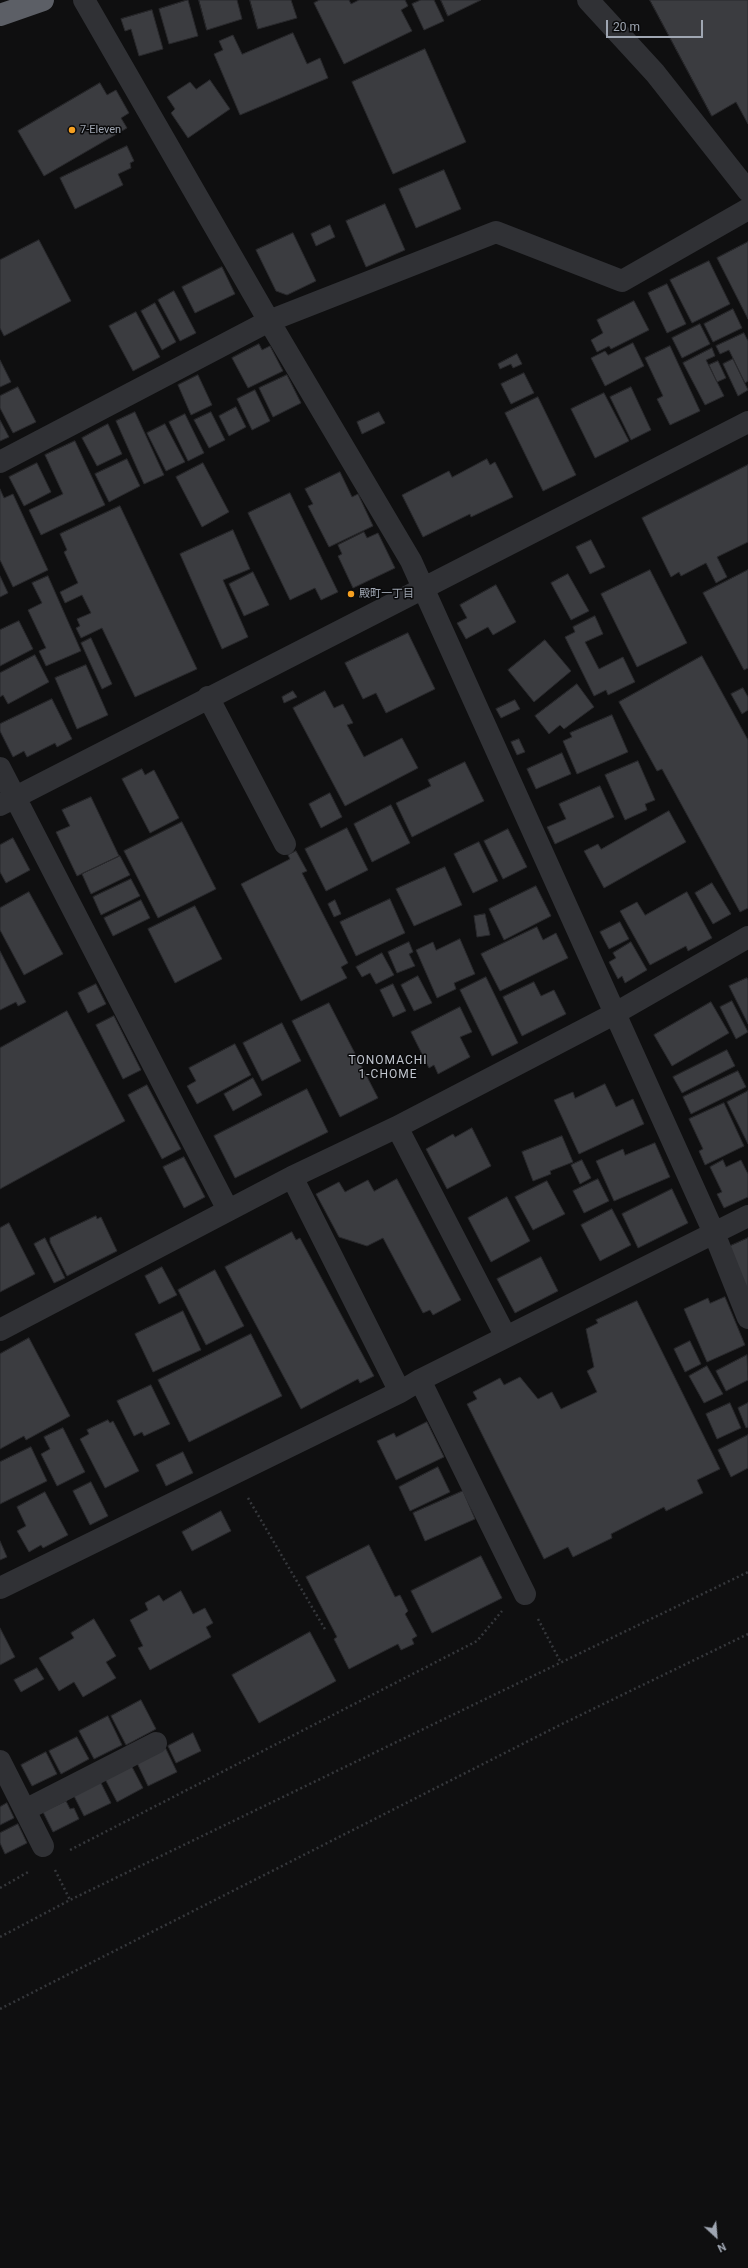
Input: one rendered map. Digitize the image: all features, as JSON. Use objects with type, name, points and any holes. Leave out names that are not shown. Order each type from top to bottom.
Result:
[{"type":"highway","points":[[0,15],[43,0]]},
{"type":"street","points":[[84,0],[269,321],[411,561],[714,1233],[748,1318]]},
{"type":"street","points":[[588,0],[655,72],[748,191]]},
{"type":"street","points":[[0,462],[269,321],[496,232],[622,281],[748,210]]},
{"type":"street","points":[[8,801],[208,697],[748,422]]},
{"type":"street","points":[[208,697],[285,844]]},
{"type":"street","points":[[0,768],[8,801],[228,1210]]},
{"type":"street","points":[[0,1330],[65,1304],[228,1210],[292,1177],[397,1127],[614,1014],[748,937]]},
{"type":"street","points":[[397,1127],[506,1337]]},
{"type":"street","points":[[292,1177],[400,1392]]},
{"type":"street","points":[[0,1588],[400,1392],[420,1380],[748,1216]]},
{"type":"street","points":[[420,1380],[525,1594]]},
{"type":"street","points":[[25,1810],[156,1743]]},
{"type":"street","points":[[0,1761],[43,1846]]},
{"type":"path","points":[[234,1474],[326,1631]]},
{"type":"path","points":[[0,1937],[70,1900],[748,1572]]},
{"type":"path","points":[[64,1854],[477,1641],[509,1603],[525,1594],[561,1663]]},
{"type":"path","points":[[0,2009],[558,1726],[748,1634]]},
{"type":"path","points":[[53,1867],[70,1900]]},
{"type":"path","points":[[0,1888],[31,1871]]},
{"type":"building","points":[[188,0],[198,36],[169,44],[159,9]]},
{"type":"building","points":[[199,0],[237,0],[242,19],[207,30]]},
{"type":"building","points":[[250,0],[291,0],[297,18],[258,29]]},
{"type":"building","points":[[320,0],[349,0],[351,4],[359,0],[405,0],[408,6],[401,10],[412,31],[344,64],[314,3]]},
{"type":"building","points":[[421,0],[434,0],[444,21],[424,30],[412,4]]},
{"type":"building","points":[[441,0],[481,0],[448,16]]},
{"type":"building","points":[[650,0],[748,0],[748,124],[736,102],[712,116]]},
{"type":"building","points":[[152,10],[163,49],[139,56],[131,29],[125,31],[121,19]]},
{"type":"building","points":[[293,33],[307,64],[320,58],[328,78],[240,115],[214,54],[223,50],[219,41],[233,35],[242,54]]},
{"type":"building","points":[[425,49],[466,142],[393,174],[352,82]]},
{"type":"building","points":[[210,80],[230,109],[188,138],[171,113],[175,109],[167,97],[190,82],[196,89]]},
{"type":"building","name":"7-Eleven","points":[[100,83],[107,95],[116,90],[129,113],[121,118],[127,128],[44,176],[18,131]]},
{"type":"building","points":[[127,146],[134,161],[130,163],[131,168],[118,174],[123,185],[75,209],[60,178]]},
{"type":"building","points":[[444,170],[461,209],[416,228],[399,189]]},
{"type":"building","points":[[385,204],[405,250],[366,267],[346,221]]},
{"type":"building","points":[[330,225],[335,237],[316,246],[311,234]]},
{"type":"building","points":[[293,233],[316,281],[287,295],[276,291],[256,250]]},
{"type":"building","points":[[39,240],[71,301],[4,336],[0,328],[0,260]]},
{"type":"building","points":[[748,242],[748,319],[717,258]]},
{"type":"building","points":[[709,261],[730,304],[692,323],[670,280]]},
{"type":"building","points":[[222,267],[235,294],[195,313],[182,287]]},
{"type":"building","points":[[667,284],[686,324],[667,333],[648,293]]},
{"type":"building","points":[[174,291],[196,333],[180,341],[158,300]]},
{"type":"building","points":[[634,301],[649,330],[611,349],[609,346],[597,352],[591,340],[603,333],[597,320]]},
{"type":"building","points":[[155,303],[176,342],[162,350],[141,311]]},
{"type":"building","points":[[733,309],[742,328],[713,342],[704,324]]},
{"type":"building","points":[[136,312],[160,357],[133,371],[109,326]]},
{"type":"building","points":[[700,324],[710,344],[682,358],[672,338]]},
{"type":"building","points":[[744,333],[748,341],[748,381],[745,383],[729,350],[720,354],[716,346]]},
{"type":"building","points":[[633,343],[644,366],[605,386],[591,358],[605,351],[608,355]]},
{"type":"building","points":[[259,344],[262,350],[270,346],[283,371],[248,388],[232,358]]},
{"type":"building","points":[[670,346],[700,411],[670,425],[657,399],[663,396],[645,358]]},
{"type":"building","points":[[712,348],[715,356],[706,360],[724,396],[705,405],[683,363]]},
{"type":"building","points":[[517,354],[522,364],[513,368],[511,364],[500,369],[498,364]]},
{"type":"building","points":[[733,359],[748,390],[738,396],[723,364]]},
{"type":"building","points":[[0,360],[11,382],[0,387]]},
{"type":"building","points":[[718,361],[726,378],[717,382],[709,365]]},
{"type":"building","points":[[524,373],[534,393],[511,404],[501,384]]},
{"type":"building","points":[[198,375],[212,405],[191,415],[178,385]]},
{"type":"building","points":[[287,375],[301,403],[273,417],[259,388]]},
{"type":"building","points":[[18,387],[36,422],[13,433],[0,408],[0,396]]},
{"type":"building","points":[[631,387],[651,430],[631,440],[610,397]]},
{"type":"building","points":[[255,390],[270,421],[252,430],[237,399]]},
{"type":"building","points":[[604,393],[629,441],[595,458],[571,409]]},
{"type":"building","points":[[538,397],[576,475],[543,491],[505,413]]},
{"type":"building","points":[[236,407],[246,427],[229,436],[219,416]]},
{"type":"building","points":[[135,412],[164,475],[144,484],[116,421]]},
{"type":"building","points":[[211,412],[225,440],[209,448],[194,420]]},
{"type":"building","points":[[379,412],[385,423],[362,434],[357,422]]},
{"type":"building","points":[[185,414],[204,453],[188,461],[169,422]]},
{"type":"building","points":[[0,420],[9,437],[0,441]]},
{"type":"building","points":[[108,424],[122,454],[97,466],[82,438]]},
{"type":"building","points":[[165,424],[185,462],[166,471],[147,433]]},
{"type":"building","points":[[75,441],[105,505],[41,535],[29,510],[63,494],[45,455]]},
{"type":"building","points":[[127,459],[140,486],[109,502],[95,474]]},
{"type":"building","points":[[487,459],[490,465],[495,462],[513,497],[471,517],[470,514],[423,537],[402,495],[449,471],[452,477]]},
{"type":"building","points":[[37,463],[51,492],[24,506],[9,477]]},
{"type":"building","points":[[203,463],[229,512],[202,527],[176,477]]},
{"type":"building","points":[[748,465],[748,542],[717,557],[727,577],[716,583],[706,563],[681,576],[679,572],[671,577],[642,518]]},
{"type":"building","points":[[340,472],[352,497],[358,494],[373,526],[329,547],[308,506],[313,504],[305,489]]},
{"type":"building","points":[[0,489],[4,498],[13,494],[48,570],[13,587],[0,560]]},
{"type":"building","points":[[290,493],[338,592],[321,600],[315,588],[290,600],[248,513]]},
{"type":"building","points":[[120,506],[197,669],[135,697],[102,628],[81,638],[76,628],[80,626],[77,619],[91,613],[82,595],[65,603],[60,592],[78,583],[64,552],[67,550],[60,534]]},
{"type":"building","points":[[233,530],[250,569],[223,580],[248,637],[222,649],[180,554]]},
{"type":"building","points":[[364,532],[367,538],[378,533],[395,568],[353,588],[338,556],[342,554],[338,545]]},
{"type":"building","points":[[591,540],[605,567],[590,574],[576,547]]},
{"type":"building","points":[[650,570],[687,643],[637,667],[601,594]]},
{"type":"building","points":[[748,570],[748,668],[744,670],[703,593]]},
{"type":"building","points":[[253,572],[269,605],[244,616],[229,584]]},
{"type":"building","points":[[568,574],[589,611],[571,620],[551,583]]},
{"type":"building","points":[[0,576],[8,593],[0,597]]},
{"type":"building","points":[[48,576],[81,651],[46,666],[39,651],[46,648],[28,610],[42,603],[32,583]]},
{"type":"building","points":[[496,585],[516,622],[493,635],[488,627],[466,639],[457,623],[467,618],[460,605]]},
{"type":"building","points":[[595,616],[603,634],[585,642],[599,669],[623,657],[635,682],[608,695],[606,690],[594,696],[565,637],[575,632],[573,627]]},
{"type":"building","points":[[19,621],[33,649],[0,666],[0,630]]},
{"type":"building","points":[[408,633],[435,689],[386,713],[376,693],[363,699],[345,663]]},
{"type":"building","points":[[91,638],[112,684],[102,689],[81,643]]},
{"type":"building","points":[[545,640],[571,671],[534,702],[508,670]]},
{"type":"building","points":[[35,655],[49,682],[8,704],[3,695],[0,697],[0,673]]},
{"type":"building","points":[[702,656],[748,740],[748,908],[740,912],[662,769],[657,771],[619,702]]},
{"type":"building","points":[[86,665],[108,715],[77,729],[55,678]]},
{"type":"building","points":[[577,684],[594,707],[564,729],[560,725],[549,734],[535,716]]},
{"type":"building","points":[[743,688],[748,697],[748,710],[742,714],[731,694]]},
{"type":"building","points":[[293,691],[297,697],[284,703],[282,697]]},
{"type":"building","points":[[325,691],[334,708],[343,704],[353,723],[347,725],[364,757],[402,738],[418,768],[345,806],[293,708]]},
{"type":"building","points":[[52,699],[72,739],[57,747],[55,743],[27,757],[24,751],[13,757],[0,731],[0,724]]},
{"type":"building","points":[[515,700],[520,709],[501,718],[496,709]]},
{"type":"building","points":[[612,715],[628,752],[577,774],[563,741],[572,737],[570,733]]},
{"type":"building","points":[[519,739],[525,752],[517,755],[511,742]]},
{"type":"building","points":[[562,753],[571,774],[536,789],[527,769]]},
{"type":"building","points":[[638,761],[655,800],[645,804],[647,810],[625,820],[605,775]]},
{"type":"building","points":[[465,762],[484,801],[412,837],[396,803],[431,786],[428,780]]},
{"type":"building","points":[[142,769],[145,775],[154,770],[179,818],[150,833],[122,779]]},
{"type":"building","points":[[600,786],[614,817],[555,844],[547,827],[566,819],[559,804]]},
{"type":"building","points":[[330,793],[342,817],[321,828],[309,804]]},
{"type":"building","points":[[91,797],[119,856],[77,876],[56,832],[70,826],[62,810]]},
{"type":"building","points":[[391,805],[410,843],[372,862],[354,824]]},
{"type":"building","points":[[669,811],[686,842],[604,888],[584,851],[598,844],[601,849]]},
{"type":"building","points":[[182,822],[216,889],[158,918],[124,851]]},
{"type":"building","points":[[347,828],[368,870],[326,891],[305,849]]},
{"type":"building","points":[[508,829],[527,867],[503,879],[484,841]]},
{"type":"building","points":[[13,838],[30,870],[6,883],[0,872],[0,845]]},
{"type":"building","points":[[479,842],[498,881],[473,893],[454,854]]},
{"type":"building","points":[[296,851],[307,871],[302,873],[348,963],[341,967],[347,978],[301,1001],[241,884],[290,859],[288,855]]},
{"type":"building","points":[[120,856],[130,875],[91,894],[82,874]]},
{"type":"building","points":[[445,867],[462,905],[414,926],[396,889]]},
{"type":"building","points":[[131,879],[140,896],[101,915],[93,897]]},
{"type":"building","points":[[712,883],[731,914],[713,924],[695,893]]},
{"type":"building","points":[[536,886],[551,916],[504,940],[489,909]]},
{"type":"building","points":[[29,892],[63,954],[24,975],[0,930],[0,908]]},
{"type":"building","points":[[687,892],[712,938],[688,951],[686,946],[650,965],[620,911],[637,902],[645,915]]},
{"type":"building","points":[[390,899],[405,933],[356,956],[340,922]]},
{"type":"building","points":[[141,900],[150,918],[113,936],[104,918]]},
{"type":"building","points":[[335,900],[341,914],[334,917],[328,904]]},
{"type":"building","points":[[195,906],[222,959],[175,983],[148,929]]},
{"type":"building","points":[[485,914],[490,935],[477,937],[474,916]]},
{"type":"building","points":[[620,922],[629,939],[609,949],[600,932]]},
{"type":"building","points":[[537,927],[543,940],[556,933],[568,958],[500,991],[481,954]]},
{"type":"building","points":[[460,939],[475,974],[454,983],[456,989],[437,998],[416,950],[433,942],[436,950]]},
{"type":"building","points":[[409,942],[413,952],[409,954],[415,966],[397,973],[388,952]]},
{"type":"building","points":[[631,942],[647,970],[625,983],[622,976],[618,979],[609,962],[616,958],[613,953]]},
{"type":"building","points":[[0,951],[26,1002],[18,1006],[16,1002],[0,1010]]},
{"type":"building","points":[[382,953],[394,975],[376,984],[370,973],[362,977],[356,967]]},
{"type":"building","points":[[418,976],[432,1003],[414,1011],[401,985]]},
{"type":"building","points":[[486,977],[518,1043],[492,1056],[460,990]]},
{"type":"building","points":[[747,978],[748,980],[748,1024],[729,986]]},
{"type":"building","points":[[534,982],[541,996],[554,990],[566,1014],[522,1036],[503,997]]},
{"type":"building","points":[[96,984],[106,1004],[88,1013],[78,993]]},
{"type":"building","points":[[393,984],[406,1011],[393,1017],[380,990]]},
{"type":"building","points":[[732,1001],[748,1032],[736,1039],[720,1007]]},
{"type":"building","points":[[711,1002],[729,1033],[672,1066],[654,1035]]},
{"type":"building","points":[[329,1003],[378,1098],[340,1117],[292,1021]]},
{"type":"building","points":[[460,1007],[472,1032],[460,1037],[470,1057],[438,1074],[434,1065],[429,1068],[411,1032]]},
{"type":"building","points":[[67,1011],[125,1121],[0,1189],[0,1048]]},
{"type":"building","points":[[114,1016],[141,1070],[123,1079],[96,1025]]},
{"type":"building","points":[[282,1023],[301,1061],[262,1081],[243,1043]]},
{"type":"building","points":[[235,1044],[251,1075],[197,1104],[187,1086],[196,1081],[189,1068]]},
{"type":"building","points":[[727,1050],[735,1066],[682,1093],[673,1077]]},
{"type":"building","points":[[738,1071],[746,1087],[691,1114],[683,1097]]},
{"type":"building","points":[[253,1078],[262,1095],[233,1111],[224,1094]]},
{"type":"building","points":[[605,1084],[616,1107],[633,1099],[644,1124],[579,1154],[554,1100],[573,1092],[575,1098]]},
{"type":"building","points":[[147,1085],[181,1149],[162,1159],[128,1095]]},
{"type":"building","points":[[307,1089],[328,1132],[235,1178],[214,1136]]},
{"type":"building","points":[[748,1091],[748,1144],[727,1102]]},
{"type":"building","points":[[724,1103],[744,1146],[705,1165],[699,1151],[703,1149],[689,1119]]},
{"type":"building","points":[[472,1128],[491,1166],[447,1189],[426,1149],[453,1134],[455,1137]]},
{"type":"building","points":[[562,1136],[573,1162],[550,1171],[551,1174],[533,1181],[522,1152]]},
{"type":"building","points":[[655,1143],[670,1177],[614,1201],[596,1161],[623,1149],[625,1155]]},
{"type":"building","points":[[184,1157],[205,1197],[184,1208],[163,1167]]},
{"type":"building","points":[[582,1160],[591,1178],[580,1184],[571,1165]]},
{"type":"building","points":[[723,1160],[726,1167],[741,1160],[748,1174],[748,1197],[724,1208],[717,1194],[722,1192],[710,1167]]},
{"type":"building","points":[[397,1179],[461,1300],[433,1315],[430,1310],[423,1313],[383,1238],[367,1246],[339,1237],[316,1194],[339,1182],[345,1192],[368,1180],[374,1191]]},
{"type":"building","points":[[598,1179],[609,1201],[584,1213],[573,1191]]},
{"type":"building","points":[[547,1181],[565,1214],[533,1230],[515,1197]]},
{"type":"building","points":[[672,1189],[688,1223],[638,1248],[622,1214]]},
{"type":"building","points":[[507,1197],[530,1241],[491,1262],[468,1218]]},
{"type":"building","points":[[612,1209],[631,1245],[600,1261],[581,1225]]},
{"type":"building","points":[[96,1216],[97,1219],[101,1217],[117,1251],[67,1276],[50,1242],[50,1238]]},
{"type":"building","points":[[9,1223],[35,1274],[0,1292],[0,1228]]},
{"type":"building","points":[[292,1232],[296,1240],[300,1238],[374,1376],[360,1383],[358,1379],[301,1409],[225,1267]]},
{"type":"building","points":[[45,1238],[65,1278],[54,1283],[34,1244]]},
{"type":"building","points":[[748,1238],[748,1291],[728,1247]]},
{"type":"building","points":[[541,1257],[558,1291],[515,1313],[497,1279]]},
{"type":"building","points":[[162,1267],[177,1295],[159,1304],[145,1276]]},
{"type":"building","points":[[215,1270],[244,1326],[206,1345],[178,1290]]},
{"type":"building","points":[[725,1297],[745,1345],[707,1362],[684,1309],[708,1298],[710,1303]]},
{"type":"building","points":[[637,1301],[720,1469],[697,1480],[703,1493],[666,1511],[664,1507],[611,1534],[612,1538],[573,1557],[568,1547],[544,1559],[467,1404],[477,1399],[473,1392],[500,1378],[504,1385],[520,1377],[538,1399],[552,1392],[561,1409],[597,1392],[587,1371],[594,1367],[586,1329],[598,1323],[596,1320]]},
{"type":"building","points":[[183,1311],[201,1350],[153,1372],[135,1334]]},
{"type":"building","points":[[251,1334],[282,1396],[189,1442],[158,1380]]},
{"type":"building","points":[[29,1338],[70,1416],[26,1440],[24,1436],[0,1449],[0,1354]]},
{"type":"building","points":[[690,1341],[701,1364],[685,1372],[674,1349]]},
{"type":"building","points":[[747,1355],[748,1380],[726,1391],[716,1371]]},
{"type":"building","points":[[707,1366],[723,1394],[704,1403],[689,1376]]},
{"type":"building","points":[[151,1385],[170,1424],[144,1436],[142,1432],[134,1436],[117,1401]]},
{"type":"building","points":[[730,1403],[741,1428],[717,1439],[706,1414]]},
{"type":"building","points":[[748,1403],[748,1427],[746,1428],[738,1408]]},
{"type":"building","points":[[108,1420],[110,1423],[113,1421],[139,1471],[105,1488],[80,1439],[89,1434],[87,1430]]},
{"type":"building","points":[[427,1422],[444,1457],[396,1480],[377,1441],[394,1433],[396,1437]]},
{"type":"building","points":[[63,1428],[85,1472],[57,1486],[41,1454],[50,1449],[44,1437]]},
{"type":"building","points":[[748,1435],[748,1468],[731,1477],[718,1450]]},
{"type":"building","points":[[31,1447],[47,1481],[0,1504],[0,1462]]},
{"type":"building","points":[[183,1452],[193,1473],[166,1486],[156,1465]]},
{"type":"building","points":[[438,1467],[450,1492],[410,1511],[399,1487]]},
{"type":"building","points":[[91,1482],[108,1516],[90,1525],[73,1491]]},
{"type":"building","points":[[463,1491],[475,1519],[425,1541],[413,1513]]},
{"type":"building","points":[[45,1492],[68,1535],[43,1548],[41,1545],[29,1552],[17,1531],[26,1526],[17,1507]]},
{"type":"building","points":[[221,1511],[231,1531],[192,1551],[182,1532]]},
{"type":"building","points":[[0,1541],[7,1557],[0,1560]]},
{"type":"building","points":[[369,1545],[395,1597],[400,1595],[408,1611],[405,1614],[417,1636],[412,1639],[414,1644],[401,1650],[398,1644],[349,1669],[334,1639],[337,1637],[306,1577]]},
{"type":"building","points":[[481,1556],[502,1598],[432,1633],[411,1591]]},
{"type":"building","points":[[181,1591],[193,1614],[205,1608],[213,1623],[206,1627],[211,1637],[150,1670],[138,1648],[143,1646],[130,1620],[148,1610],[145,1603],[159,1595],[163,1601]]},
{"type":"building","points":[[94,1619],[116,1656],[106,1662],[116,1678],[83,1697],[74,1682],[59,1691],[39,1658],[74,1638],[71,1633]]},
{"type":"building","points":[[0,1628],[15,1657],[0,1665]]},
{"type":"building","points":[[310,1632],[336,1681],[259,1723],[232,1675]]},
{"type":"building","points":[[37,1668],[44,1679],[21,1692],[14,1680]]},
{"type":"building","points":[[141,1700],[156,1729],[126,1745],[111,1716]]},
{"type":"building","points":[[108,1716],[122,1745],[94,1759],[79,1731]]},
{"type":"building","points":[[193,1733],[201,1751],[176,1763],[168,1746]]},
{"type":"building","points":[[77,1737],[89,1759],[61,1774],[49,1751]]},
{"type":"building","points":[[165,1747],[177,1772],[148,1786],[136,1761]]},
{"type":"building","points":[[46,1752],[57,1774],[32,1786],[21,1765]]},
{"type":"building","points":[[131,1765],[143,1788],[117,1802],[105,1779]]},
{"type":"building","points":[[100,1781],[111,1803],[84,1816],[73,1794]]},
{"type":"building","points":[[66,1801],[70,1809],[74,1808],[79,1819],[53,1832],[43,1812]]},
{"type":"building","points":[[7,1803],[14,1818],[0,1825],[0,1807]]},
{"type":"building","points":[[18,1824],[27,1843],[5,1854],[0,1843],[0,1833]]},
{"type":"place","name":"7-Eleven","points":[[72,130]]},
{"type":"place","name":"殿町一丁目","points":[[351,594]]},
{"type":"district","name":"TONOMACHI 1-CHOME","points":[[388,1068]]}]
